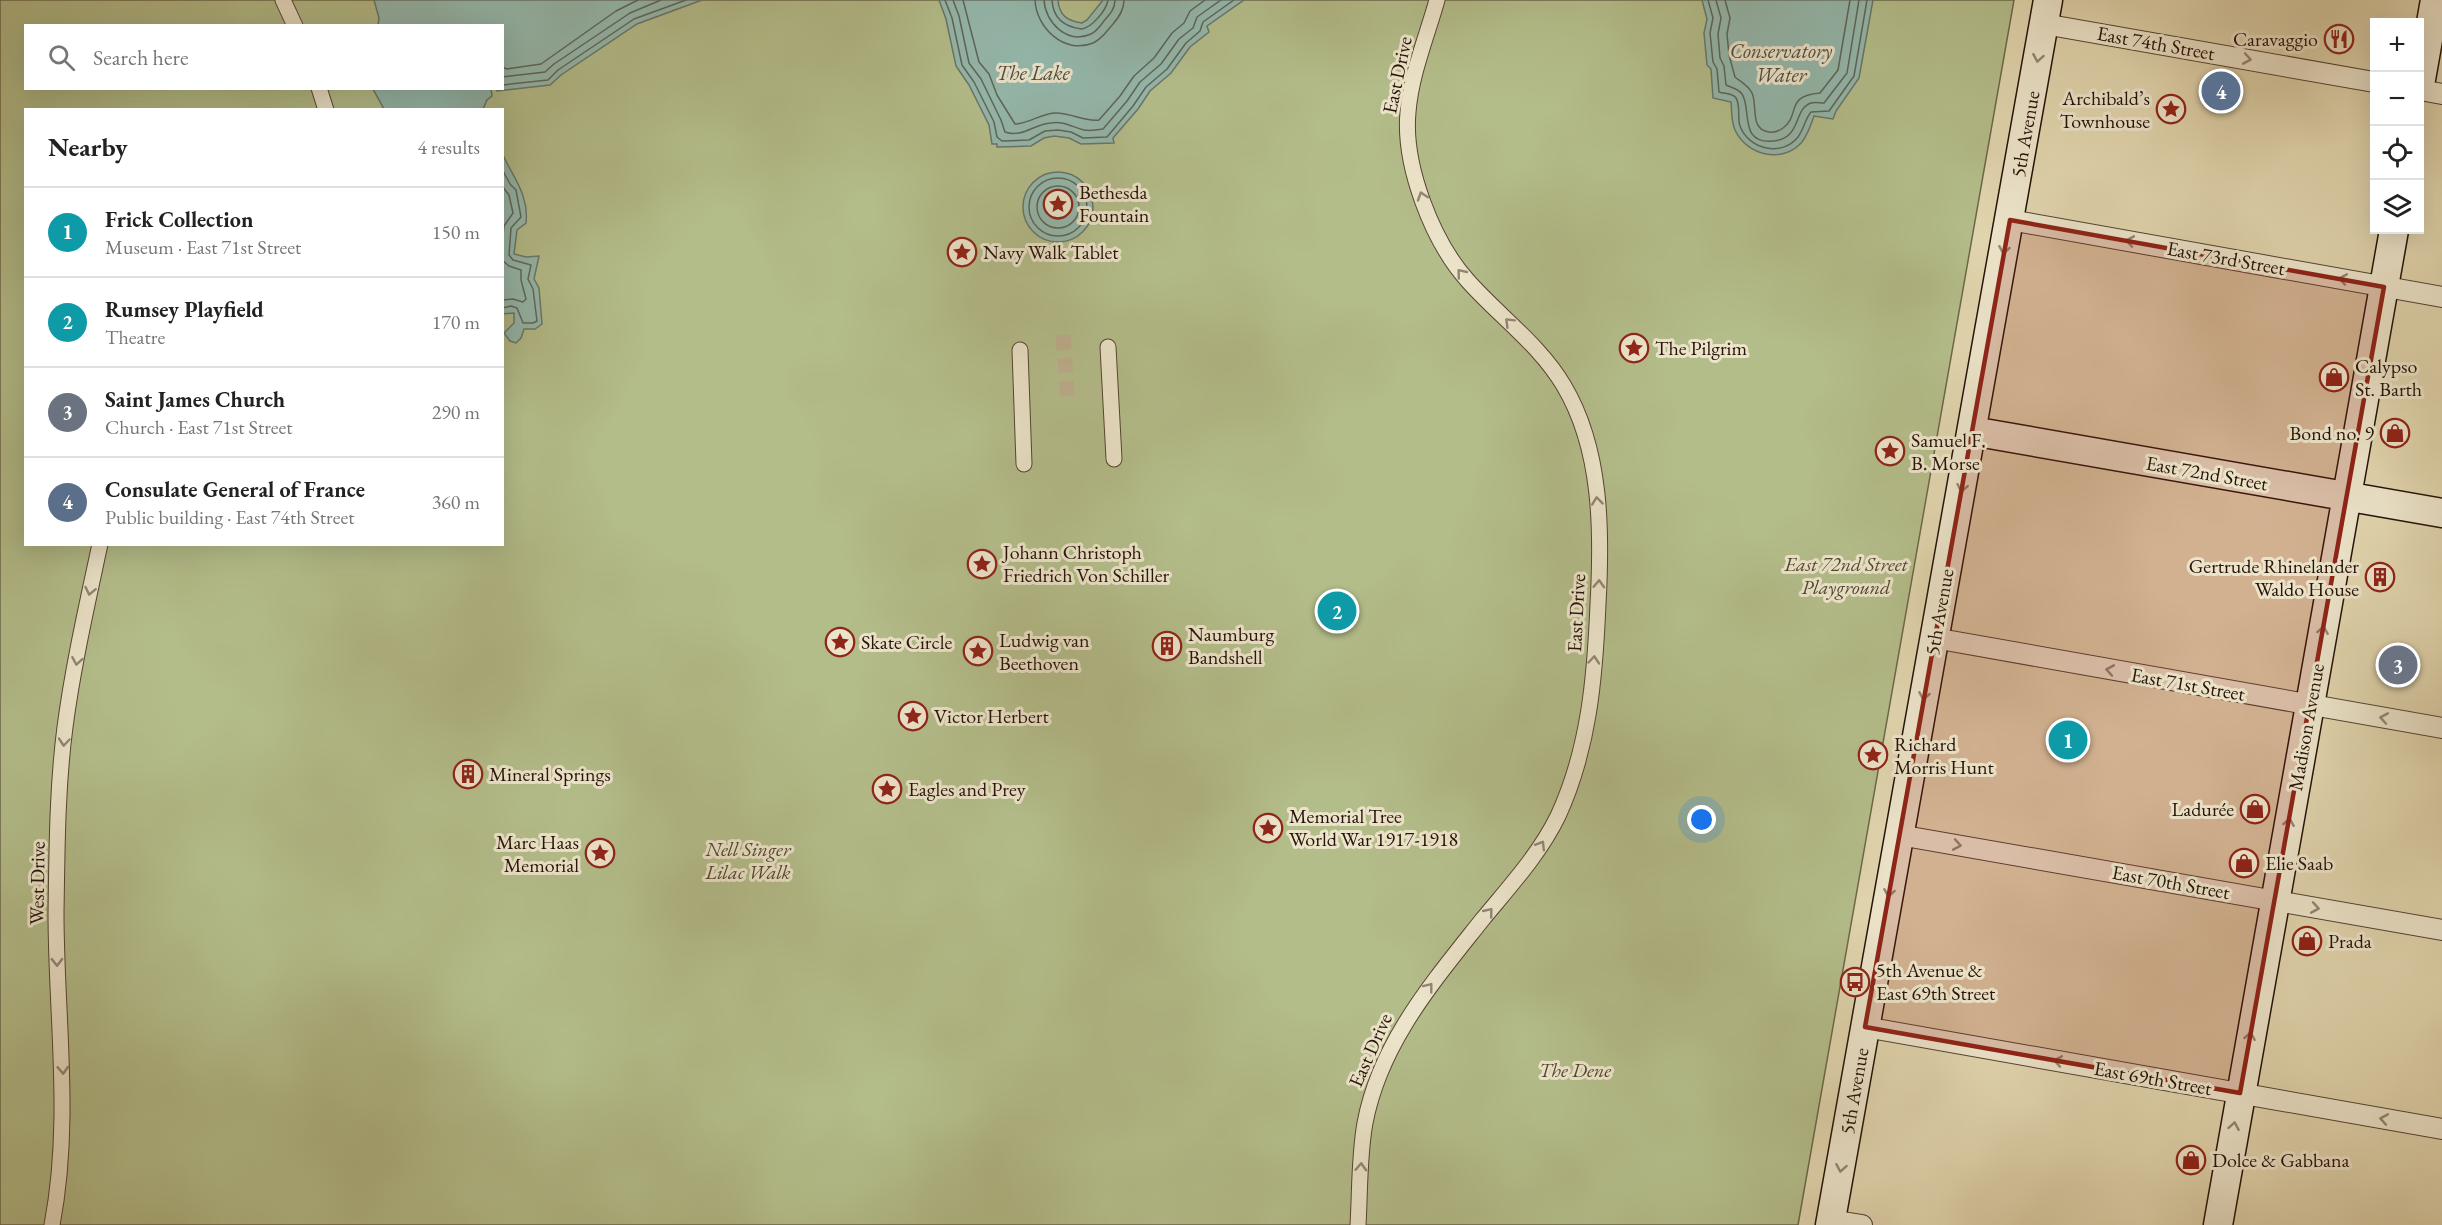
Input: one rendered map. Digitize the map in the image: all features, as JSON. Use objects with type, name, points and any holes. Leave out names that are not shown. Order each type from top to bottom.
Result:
[{"type":"main road","points":[[2422,72],[2434,0]]},
{"type":"main road","name":"5th Avenue","points":[[1831,1222],[2046,12]]},
{"type":"main road","name":"Madison Avenue","points":[[2217,1225],[2393,234]]},
{"type":"main road","name":"East 72nd Street","points":[[1972,431],[2442,513]]},
{"type":"street","points":[[283,0],[294,24]]},
{"type":"street","name":"East Drive","points":[[1358,1225],[1365,1122],[1374,1088],[1393,1044],[1407,1018],[1429,987],[1537,852],[1557,818],[1572,782],[1584,742],[1591,704],[1598,609],[1600,559],[1596,495],[1589,453],[1576,411],[1563,384],[1545,360],[1454,264],[1433,226],[1419,189],[1410,150],[1408,111],[1413,82],[1435,7]]},
{"type":"street","name":"East 74th Street","points":[[2046,12],[2370,81]]},
{"type":"street","points":[[321,90],[325,108]]},
{"type":"street","points":[[2424,91],[2442,94]]},
{"type":"street","name":"East 73rd Street","points":[[2010,220],[2442,297]]},
{"type":"street","points":[[1108,347],[1114,459]]},
{"type":"street","points":[[1020,350],[1024,464]]},
{"type":"street","name":"West Drive","points":[[52,1225],[60,1164],[63,1108],[56,911],[62,763],[68,704],[100,546]]},
{"type":"street","name":"East 71st Street","points":[[1934,638],[2442,728]]},
{"type":"street","name":"East 70th Street","points":[[1899,835],[2442,930]]},
{"type":"street","name":"East 69th Street","points":[[1865,1027],[2442,1129]]},
{"type":"street","points":[[1831,1222],[1862,1225]]},
{"type":"highlighted area","points":[[2010,220],[2384,287],[2240,1093],[1865,1027]]},
{"type":"green space","points":[[0,0],[2014,0],[1798,1225],[0,1225]]},
{"type":"water","points":[[374,0],[702,0],[637,24],[561,75],[550,85],[497,91],[504,90],[504,24],[378,24],[379,18]]},
{"type":"water","name":"The Lake","points":[[939,0],[1058,0],[1060,10],[1065,16],[1072,21],[1082,23],[1103,0],[1244,0],[1207,26],[1209,32],[1190,47],[1171,73],[1150,91],[1113,138],[1114,143],[1081,144],[1069,138],[1054,136],[1044,138],[1031,146],[997,147],[997,144],[992,144],[989,125],[969,85],[956,66],[946,19]]},
{"type":"water","name":"Conservatory Water","points":[[1702,0],[1873,0],[1859,78],[1833,119],[1814,116],[1802,142],[1785,153],[1766,154],[1748,146],[1735,130],[1731,102],[1713,98],[1711,69],[1707,65],[1704,33],[1707,19]]},
{"type":"water","points":[[374,90],[491,90],[492,96],[483,108],[383,108]]},
{"type":"water","points":[[504,157],[520,187],[526,213],[526,223],[517,230],[514,254],[526,257],[539,256],[534,279],[539,288],[542,324],[535,329],[524,329],[521,338],[516,343],[510,341],[504,333],[514,323],[514,313],[504,314]]},
{"type":"water","name":"Bethesda Fountain","points":[[1058,172],[1071,175],[1083,182],[1090,194],[1093,207],[1090,220],[1083,232],[1071,239],[1058,242],[1045,239],[1033,232],[1026,220],[1023,207],[1026,194],[1033,182],[1045,175]]},
{"type":"tunnel","points":[[1063,335],[1068,402]]},
{"type":"place","name":"Caravaggio","points":[[2339,39]]},
{"type":"place","name":"Consulate General of France","points":[[2221,91]]},
{"type":"place","name":"Archibald’s Townhouse","points":[[2171,109]]},
{"type":"place","name":"Bethesda Fountain","points":[[1058,204]]},
{"type":"place","name":"Navy Walk Tablet","points":[[962,252]]},
{"type":"place","name":"The Pilgrim","points":[[1634,348]]},
{"type":"place","name":"Calypso St. Barth","points":[[2334,377]]},
{"type":"place","name":"Bond no. 9","points":[[2395,433]]},
{"type":"place","name":"Samuel F. B. Morse","points":[[1890,451]]},
{"type":"place","name":"Johann Christoph Friedrich Von Schiller","points":[[982,564]]},
{"type":"place","name":"Gertrude Rhinelander Waldo House","points":[[2380,577]]},
{"type":"place","name":"Rumsey Playfield","points":[[1337,611]]},
{"type":"place","name":"Skate Circle","points":[[840,642]]},
{"type":"place","name":"Naumburg Bandshell","points":[[1167,646]]},
{"type":"place","name":"Ludwig van Beethoven","points":[[978,651]]},
{"type":"place","name":"Saint James Church","points":[[2398,665]]},
{"type":"place","name":"Victor Herbert","points":[[913,716]]},
{"type":"place","name":"Frick Collection","points":[[2068,740]]},
{"type":"place","name":"Richard Morris Hunt","points":[[1873,755]]},
{"type":"place","name":"Mineral Springs","points":[[468,774]]},
{"type":"place","name":"Eagles and Prey","points":[[887,789]]},
{"type":"place","name":"Ladurée","points":[[2255,809]]},
{"type":"place","name":"Memorial Tree World War 1917-1918","points":[[1268,828]]},
{"type":"place","name":"Marc Haas Memorial","points":[[600,853]]},
{"type":"place","name":"Elie Saab","points":[[2244,863]]},
{"type":"place","name":"Prada","points":[[2307,941]]},
{"type":"place","name":"5th Avenue & East 69th Street","points":[[1855,982]]},
{"type":"place","name":"Dolce & Gabbana","points":[[2191,1160]]},
{"type":"park label","name":"East 72nd Street Playground","points":[[1846,576]]},
{"type":"park label","name":"Nell Singer Lilac Walk","points":[[748,860]]},
{"type":"park label","name":"The Dene","points":[[1575,1070]]}]
